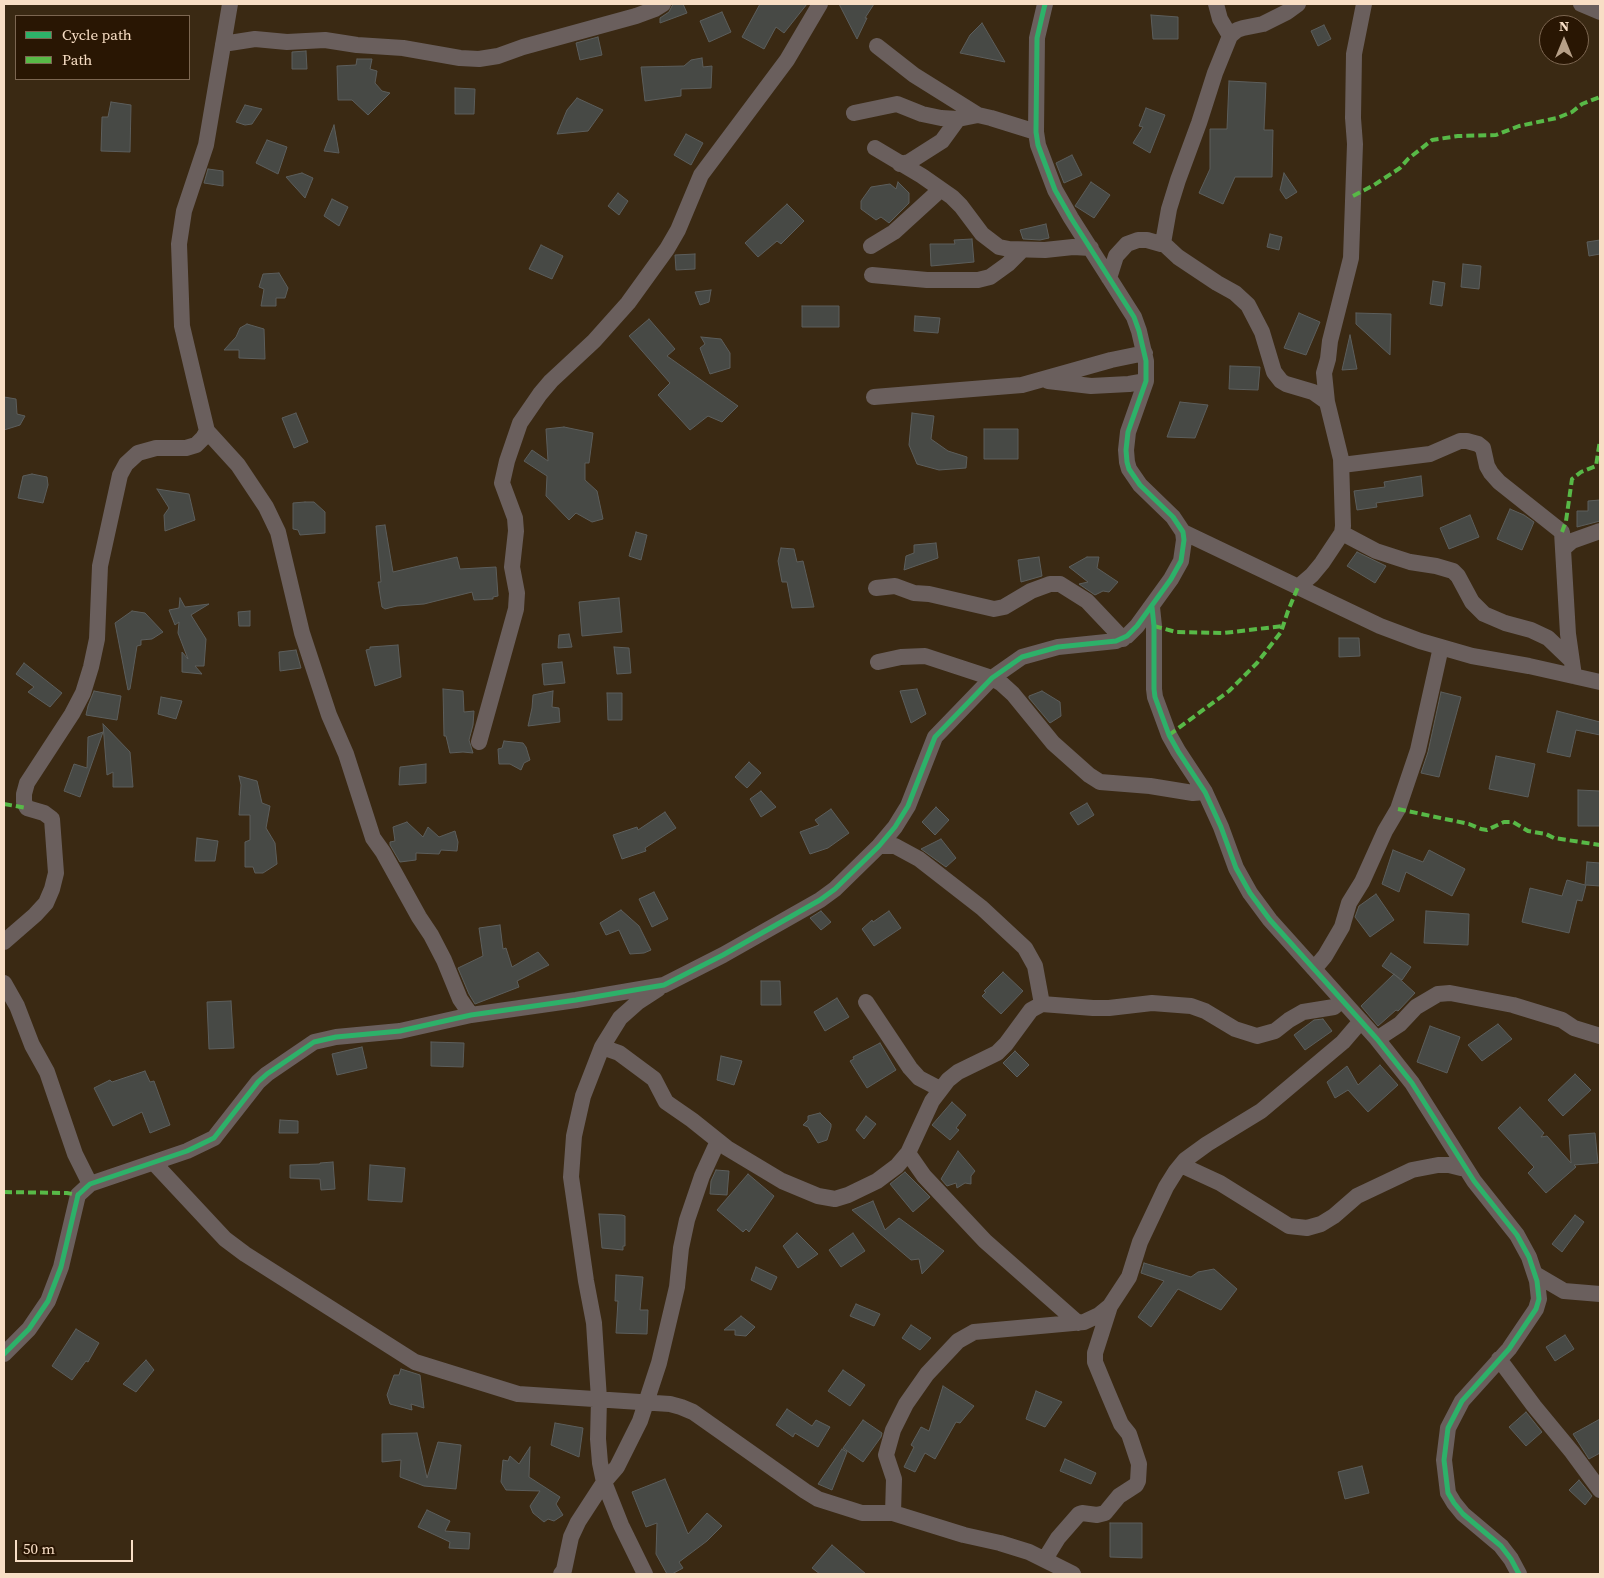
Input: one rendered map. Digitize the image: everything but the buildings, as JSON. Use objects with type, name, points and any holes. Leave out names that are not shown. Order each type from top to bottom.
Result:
[{"type":"street","points":[[230,4],[206,145],[184,211],[179,244],[182,326],[207,431],[238,466],[266,507],[278,532],[304,642],[329,716],[346,754],[373,838],[383,852],[444,960],[460,999],[471,1015]]},
{"type":"street","points":[[223,44],[260,39],[287,42],[325,40],[413,49],[460,58],[478,59],[498,56],[523,47],[636,16],[663,4]]},
{"type":"street","points":[[479,742],[516,609],[517,593],[512,567],[516,530],[515,518],[502,483],[507,461],[520,423],[551,380],[594,341],[628,303],[678,230],[701,175],[738,124],[765,92],[787,60],[820,4]]},
{"type":"street","points":[[1045,4],[1037,38],[1036,132],[1044,165],[1055,190],[1134,317],[1140,331],[1145,353],[1146,381],[1128,432],[1126,450],[1129,469],[1140,484],[1173,518],[1183,532],[1380,626],[1472,656],[1529,666],[1573,669],[1600,682]]},
{"type":"street","points":[[1216,4],[1220,19],[1230,36]]},
{"type":"street","points":[[1163,243],[1169,209],[1178,180],[1200,123],[1215,73],[1230,36],[1237,30],[1263,24],[1298,4]]},
{"type":"street","points":[[1298,587],[1322,563],[1342,533],[1344,512],[1342,466],[1327,402],[1324,373],[1351,258],[1355,144],[1353,118],[1354,54],[1364,4]]},
{"type":"street","points":[[1581,4],[1600,12]]},
{"type":"street","points":[[877,46],[914,75],[978,115],[1036,132]]},
{"type":"street","points":[[854,113],[897,104],[922,114],[941,118],[958,119],[978,115]]},
{"type":"street","points":[[900,164],[909,162],[942,142],[958,119]]},
{"type":"street","points":[[875,148],[922,176],[952,197],[982,234],[993,244],[1009,249],[1022,250],[1073,247],[1091,248]]},
{"type":"street","points":[[871,246],[894,232],[940,190]]},
{"type":"street","points":[[1109,278],[1116,256],[1127,244],[1138,240],[1163,243],[1178,257],[1235,293],[1248,304],[1262,332],[1274,372],[1281,381],[1313,392],[1327,402]]},
{"type":"street","points":[[872,275],[927,280],[978,280],[990,277],[1008,264],[1022,250]]},
{"type":"street","points":[[874,397],[1022,385],[1111,360],[1145,353]]},
{"type":"street","points":[[1044,380],[1091,386],[1146,381]]},
{"type":"street","points":[[4,942],[46,903],[52,889],[56,872],[52,819],[27,808],[24,802],[24,794],[27,783],[72,714],[83,693],[91,667],[97,639],[100,566],[120,475],[126,464],[138,453],[156,448],[186,448],[196,445],[207,431]]},
{"type":"street","points":[[1342,466],[1430,454],[1460,441],[1478,444],[1484,448],[1490,473],[1562,532],[1568,634],[1573,669]]},
{"type":"street","points":[[1564,548],[1572,541],[1600,531]]},
{"type":"street","points":[[645,1574],[621,1525],[604,1482],[600,1463],[598,1439],[599,1400],[594,1323],[572,1177],[574,1136],[584,1096],[602,1047],[620,1018],[638,1002],[664,985],[806,910],[835,889],[879,846],[895,826],[908,806],[935,737],[992,678],[1022,657],[1043,650],[1123,639],[1137,626],[1171,579],[1181,560],[1184,548],[1183,532]]},
{"type":"street","points":[[1342,533],[1376,551],[1410,562],[1453,571],[1458,576],[1472,602],[1484,614],[1505,623],[1531,630],[1548,638],[1573,669]]},
{"type":"street","points":[[876,588],[895,586],[914,593],[929,594],[994,609],[1004,607],[1031,591],[1050,584],[1060,584],[1087,601],[1123,639]]},
{"type":"street","points":[[1152,607],[1155,698],[1178,751],[1206,792],[1236,868],[1250,893],[1270,920],[1361,1021],[1417,1090],[1463,1165],[1517,1235],[1529,1257],[1535,1274],[1538,1299],[1536,1309],[1508,1348],[1462,1401],[1448,1428],[1444,1460],[1445,1480],[1448,1492],[1454,1503],[1463,1514],[1501,1546],[1519,1574]]},
{"type":"street","points":[[1314,969],[1325,956],[1342,927],[1348,903],[1362,882],[1398,809],[1418,750],[1441,647]]},
{"type":"street","points":[[878,662],[901,657],[925,656],[992,678],[1013,694],[1052,743],[1089,775],[1100,782],[1150,786],[1193,793],[1206,792]]},
{"type":"street","points":[[879,846],[895,846],[919,859],[982,908],[1025,948],[1035,966],[1042,1004]]},
{"type":"street","points":[[4,983],[17,1006],[32,1045],[46,1072],[75,1154],[90,1184]]},
{"type":"street","points":[[4,1354],[29,1329],[48,1301],[61,1267],[78,1195],[90,1184],[132,1168],[154,1163],[187,1151],[214,1138],[258,1082],[314,1042],[336,1037],[400,1031],[471,1015],[664,985]]},
{"type":"street","points":[[1377,1040],[1400,1024],[1416,1007],[1438,994],[1450,993],[1470,995],[1513,1005],[1562,1020],[1574,1028],[1600,1036]]},
{"type":"street","points":[[602,1047],[619,1053],[654,1079],[666,1102],[718,1141],[782,1180],[827,1198],[835,1199],[877,1181],[897,1166],[908,1153],[940,1089],[958,1072],[998,1053],[1031,1010],[1042,1004],[1093,1008],[1152,1003],[1191,1006],[1205,1011],[1235,1029],[1257,1036],[1275,1031],[1303,1012],[1334,1007],[1342,1000]]},
{"type":"street","points":[[866,1002],[910,1068],[919,1078],[940,1089]]},
{"type":"street","points":[[1045,1559],[1058,1538],[1079,1514],[1097,1515],[1105,1513],[1119,1496],[1136,1485],[1138,1481],[1139,1464],[1129,1434],[1121,1424],[1095,1362],[1095,1353],[1110,1306],[1129,1277],[1140,1242],[1156,1206],[1181,1165],[1194,1153],[1255,1115],[1276,1099],[1343,1042],[1361,1021]]},
{"type":"street","points":[[561,1574],[564,1570],[571,1537],[578,1522],[604,1482],[617,1467],[640,1421],[659,1363],[675,1297],[687,1220],[702,1176],[718,1141]]},
{"type":"street","points":[[908,1153],[924,1176],[985,1241],[1078,1323]]},
{"type":"street","points":[[154,1163],[225,1238],[245,1254],[406,1358],[518,1394],[670,1404],[681,1407],[693,1412],[804,1491],[818,1498],[862,1513],[893,1513],[1009,1546],[1045,1559],[1073,1574]]},
{"type":"street","points":[[1181,1165],[1220,1183],[1289,1226],[1307,1228],[1321,1224],[1334,1216],[1357,1196],[1412,1170],[1438,1165],[1461,1168],[1463,1165]]},
{"type":"street","points":[[1535,1274],[1564,1290],[1600,1294]]},
{"type":"street","points":[[893,1513],[894,1479],[886,1455],[893,1430],[906,1404],[927,1374],[958,1341],[974,1332],[1078,1323],[1099,1315],[1110,1306]]},
{"type":"street","points":[[1499,1359],[1600,1490]]},
{"type":"marked path","points":[[1353,196],[1400,168],[1408,159],[1432,140],[1458,136],[1496,135],[1519,126],[1557,118],[1572,112],[1582,104],[1600,97]]},
{"type":"marked path","points":[[1562,532],[1566,521],[1572,479],[1581,472],[1596,466],[1600,440]]},
{"type":"marked path","points":[[1169,735],[1229,691],[1257,663],[1281,632],[1298,587]]},
{"type":"marked path","points":[[1154,626],[1176,632],[1224,633],[1283,626]]},
{"type":"marked path","points":[[4,804],[27,808]]},
{"type":"marked path","points":[[1398,809],[1469,824],[1487,830],[1504,822],[1513,822],[1528,831],[1546,834],[1554,838],[1600,845]]},
{"type":"marked path","points":[[4,1192],[67,1193],[78,1195]]},
{"type":"cycle path","points":[[4,1354],[29,1329],[48,1301],[61,1267],[78,1195],[90,1184],[187,1151],[214,1138],[258,1082],[314,1042],[336,1037],[400,1031],[471,1015],[664,985],[723,955],[820,900],[835,889],[879,846],[895,827],[908,806],[935,737],[992,678],[1022,657],[1058,647],[1116,641],[1127,636],[1137,626],[1171,579],[1181,561],[1184,540],[1183,532],[1173,517],[1140,485],[1129,469],[1127,462],[1128,432],[1146,381],[1146,361],[1134,317],[1055,190],[1038,145],[1036,132],[1037,38],[1045,4]]},
{"type":"cycle path","points":[[1152,607],[1155,697],[1169,735],[1205,792],[1221,827],[1236,868],[1250,893],[1270,920],[1377,1039],[1412,1083],[1474,1181],[1517,1235],[1529,1257],[1537,1281],[1539,1299],[1536,1309],[1509,1349],[1462,1401],[1448,1428],[1444,1460],[1448,1493],[1454,1503],[1463,1514],[1501,1546],[1519,1574]]}]
